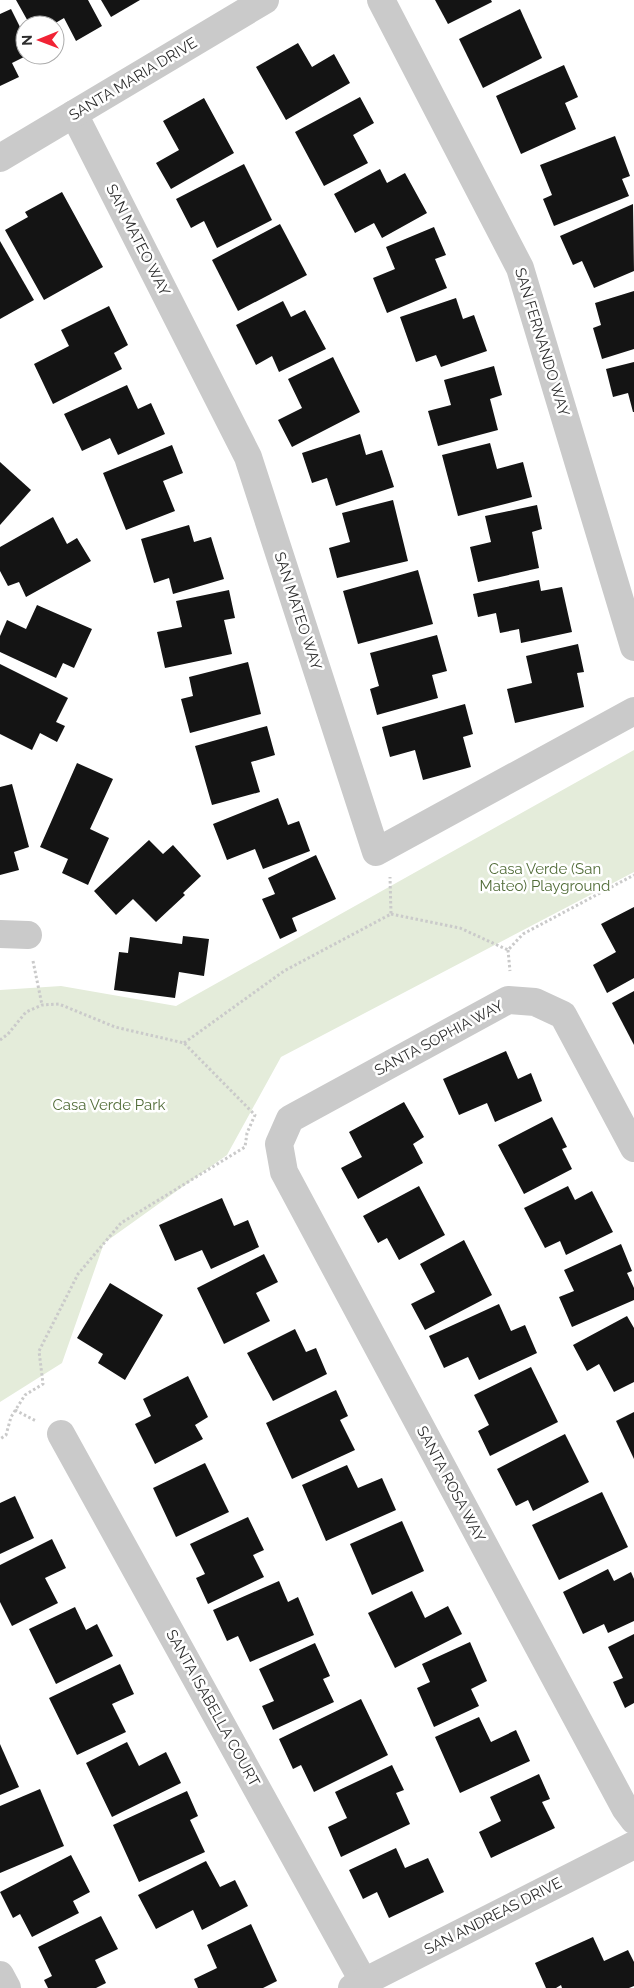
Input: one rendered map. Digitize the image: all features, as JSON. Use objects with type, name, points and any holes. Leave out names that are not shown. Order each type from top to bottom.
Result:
[{"type":"street","name":"SANTA MARIA DRIVE","points":[[0,158],[265,0]]},
{"type":"street","name":"SAN FERNANDO WAY","points":[[381,0],[520,268],[634,647]]},
{"type":"street","name":"SAN MATEO WAY","points":[[74,114],[248,457],[376,852],[390,844]]},
{"type":"street","points":[[390,844],[634,710]]},
{"type":"street","points":[[0,934],[28,935]]},
{"type":"street","name":"SANTA SOPHIA WAY","points":[[279,1144],[290,1119],[508,1000],[536,1002],[563,1015],[634,1148]]},
{"type":"street","name":"SANTA ROSA WAY","points":[[279,1144],[284,1172],[620,1800],[634,1820]]},
{"type":"street","name":"SANTA ISABELLA COURT","points":[[61,1434],[361,1986]]},
{"type":"street","name":"SAN ANDREAS DRIVE","points":[[361,1986],[634,1845]]},
{"type":"street","points":[[0,1975],[7,1988]]},
{"type":"path","points":[[390,844],[391,914]]},
{"type":"path","points":[[184,1043],[284,971],[391,914],[460,928],[508,950],[523,934],[634,875]]},
{"type":"path","points":[[28,935],[42,1005]]},
{"type":"path","points":[[0,1040],[8,1034],[26,1012],[42,1005],[58,1004],[115,1026],[184,1043],[255,1115],[247,1132],[245,1147],[122,1223],[78,1274],[39,1351],[44,1384],[25,1395],[11,1416],[6,1435],[0,1439]]},
{"type":"green space","name":"Casa Verde Park","points":[[634,750],[634,872],[281,1057],[227,1155],[104,1243],[62,1363],[0,1402],[0,990],[61,986],[176,1006]]},
{"type":"building","points":[[16,0],[88,0],[102,26],[76,41],[65,20],[65,15],[24,15]]},
{"type":"building","points":[[101,0],[140,0],[111,17]]},
{"type":"building","points":[[435,0],[491,0],[492,2],[448,24]]},
{"type":"building","points":[[11,9],[15,17],[15,62],[12,63],[19,77],[0,86],[0,14]]},
{"type":"building","points":[[520,9],[542,58],[483,88],[459,39]]},
{"type":"building","points":[[298,43],[312,67],[334,54],[350,83],[286,120],[256,67]]},
{"type":"building","points":[[564,65],[578,97],[565,103],[576,129],[521,154],[496,96]]},
{"type":"building","points":[[360,97],[374,123],[353,135],[368,163],[324,186],[295,132]]},
{"type":"building","points":[[204,98],[234,153],[171,189],[156,163],[179,150],[163,121]]},
{"type":"building","points":[[615,136],[630,176],[622,179],[629,196],[554,226],[543,199],[552,195],[540,165]]},
{"type":"building","points":[[244,164],[272,220],[217,248],[204,221],[191,228],[176,199]]},
{"type":"building","points":[[380,169],[387,183],[405,173],[427,213],[382,238],[374,223],[355,233],[334,194]]},
{"type":"building","points":[[62,192],[103,267],[44,300],[5,230],[28,217],[25,212]]},
{"type":"building","points":[[633,204],[634,271],[594,288],[582,261],[573,265],[560,236]]},
{"type":"building","points":[[280,224],[307,275],[238,311],[212,260]]},
{"type":"building","points":[[434,227],[446,255],[435,259],[447,288],[387,313],[373,278],[395,269],[386,247]]},
{"type":"building","points":[[0,241],[34,300],[0,319]]},
{"type":"building","points":[[634,291],[634,349],[602,359],[593,328],[601,325],[595,303]]},
{"type":"building","points":[[456,298],[463,319],[474,315],[487,351],[441,367],[436,355],[416,362],[400,317]]},
{"type":"building","points":[[283,301],[291,317],[305,310],[326,349],[279,372],[272,356],[256,365],[236,325]]},
{"type":"building","points":[[109,306],[128,345],[114,353],[122,369],[53,404],[34,364],[69,346],[61,330]]},
{"type":"building","points":[[333,357],[360,412],[292,447],[278,420],[302,408],[288,379]]},
{"type":"building","points":[[634,362],[633,412],[628,393],[613,397],[606,369]]},
{"type":"building","points":[[494,366],[502,395],[490,399],[498,430],[438,446],[428,411],[451,405],[444,380]]},
{"type":"building","points":[[127,385],[138,409],[151,403],[165,434],[118,455],[110,438],[82,451],[64,414]]},
{"type":"building","points":[[360,434],[366,455],[382,450],[394,487],[336,506],[327,478],[312,483],[302,453]]},
{"type":"building","points":[[490,443],[497,469],[523,462],[532,497],[458,516],[442,455]]},
{"type":"building","points":[[172,445],[183,473],[163,481],[175,511],[126,530],[103,473]]},
{"type":"building","points":[[0,462],[31,490],[0,525]]},
{"type":"building","points":[[393,500],[408,561],[337,578],[329,548],[350,542],[342,513]]},
{"type":"building","points":[[537,505],[542,529],[532,532],[539,568],[478,582],[470,547],[491,542],[485,516]]},
{"type":"building","points":[[53,517],[67,544],[77,538],[91,561],[26,597],[19,582],[8,586],[0,571],[0,547]]},
{"type":"building","points":[[189,525],[194,542],[211,537],[224,579],[173,594],[169,578],[154,583],[141,539]]},
{"type":"building","points":[[418,570],[433,624],[358,644],[343,591]]},
{"type":"building","points":[[539,580],[541,591],[562,587],[572,632],[521,643],[519,629],[500,633],[496,613],[478,617],[473,594]]},
{"type":"building","points":[[229,590],[235,618],[224,620],[232,654],[165,668],[157,632],[182,627],[176,601]]},
{"type":"building","points":[[37,605],[92,629],[74,668],[63,663],[56,678],[0,652],[0,636],[7,620],[26,629]]},
{"type":"building","points":[[437,635],[447,671],[432,675],[438,698],[377,715],[370,689],[379,686],[370,653]]},
{"type":"building","points":[[578,644],[584,672],[577,673],[584,707],[515,723],[507,689],[532,683],[526,656]]},
{"type":"building","points":[[248,662],[261,714],[190,733],[181,699],[193,696],[189,677]]},
{"type":"building","points":[[0,664],[68,698],[56,722],[65,726],[57,742],[40,733],[32,750],[0,734]]},
{"type":"building","points":[[465,704],[473,734],[463,737],[471,767],[423,780],[415,750],[390,757],[382,727]]},
{"type":"building","points":[[267,726],[275,755],[251,762],[260,792],[212,805],[195,746]]},
{"type":"building","points":[[77,763],[113,779],[90,829],[109,838],[88,885],[62,873],[68,859],[40,847]]},
{"type":"building","points":[[12,784],[29,847],[14,852],[19,870],[0,875],[0,787]]},
{"type":"building","points":[[278,798],[288,825],[299,821],[310,851],[263,869],[255,849],[227,860],[213,824]]},
{"type":"building","points":[[149,840],[163,854],[173,845],[201,876],[183,893],[185,895],[156,922],[133,899],[116,915],[94,891]]},
{"type":"building","points":[[316,855],[336,899],[292,918],[297,931],[280,939],[262,899],[275,894],[268,878]]},
{"type":"building","points":[[634,907],[634,978],[607,993],[593,965],[616,952],[601,924]]},
{"type":"building","points":[[183,936],[209,939],[204,976],[179,972],[175,998],[114,990],[119,952],[128,953],[130,937],[182,944]]},
{"type":"building","points":[[634,991],[634,1045],[612,1003]]},
{"type":"building","points":[[506,1051],[518,1079],[531,1073],[542,1101],[495,1122],[487,1103],[459,1115],[443,1079]]},
{"type":"building","points":[[404,1102],[424,1137],[413,1144],[423,1163],[358,1199],[341,1168],[362,1157],[349,1132]]},
{"type":"building","points":[[552,1117],[567,1147],[562,1149],[572,1169],[524,1194],[498,1145]]},
{"type":"building","points":[[419,1186],[445,1235],[399,1260],[387,1238],[378,1243],[363,1216]]},
{"type":"building","points":[[568,1186],[575,1200],[592,1191],[613,1232],[566,1255],[560,1241],[545,1248],[524,1208]]},
{"type":"building","points":[[222,1198],[234,1226],[248,1220],[259,1247],[211,1269],[202,1250],[175,1261],[159,1225]]},
{"type":"building","points":[[464,1240],[492,1295],[425,1330],[411,1304],[435,1292],[420,1264]]},
{"type":"building","points":[[621,1244],[632,1271],[627,1273],[634,1288],[634,1300],[572,1327],[559,1297],[574,1291],[564,1270]]},
{"type":"building","points":[[264,1254],[278,1282],[256,1293],[270,1321],[224,1344],[197,1288]]},
{"type":"building","points":[[110,1283],[163,1315],[125,1380],[98,1363],[103,1354],[77,1338]]},
{"type":"building","points":[[499,1304],[511,1331],[525,1325],[537,1353],[479,1380],[468,1357],[444,1368],[429,1336]]},
{"type":"building","points":[[627,1316],[634,1328],[634,1382],[614,1392],[599,1364],[587,1371],[573,1345]]},
{"type":"building","points":[[295,1329],[306,1352],[316,1348],[327,1374],[273,1401],[247,1353]]},
{"type":"building","points":[[531,1367],[558,1422],[490,1456],[478,1431],[489,1425],[474,1395]]},
{"type":"building","points":[[188,1376],[208,1417],[195,1425],[203,1439],[155,1464],[135,1424],[151,1416],[143,1399]]},
{"type":"building","points":[[336,1390],[348,1416],[340,1420],[355,1450],[292,1479],[266,1423]]},
{"type":"building","points":[[634,1412],[634,1459],[616,1421]]},
{"type":"building","points":[[565,1434],[589,1482],[533,1511],[528,1500],[516,1506],[497,1469]]},
{"type":"building","points":[[205,1463],[229,1512],[176,1537],[153,1488]]},
{"type":"building","points":[[347,1465],[358,1488],[382,1478],[396,1510],[326,1541],[302,1485]]},
{"type":"building","points":[[602,1492],[628,1547],[559,1580],[532,1525]]},
{"type":"building","points":[[15,1496],[34,1538],[0,1554],[0,1503]]},
{"type":"building","points":[[248,1517],[264,1550],[253,1555],[264,1577],[208,1604],[196,1578],[205,1574],[190,1544]]},
{"type":"building","points":[[402,1521],[424,1571],[372,1595],[350,1544]]},
{"type":"building","points":[[52,1539],[66,1568],[45,1578],[58,1603],[12,1626],[0,1602],[0,1565]]},
{"type":"building","points":[[608,1569],[614,1581],[631,1572],[634,1579],[634,1621],[608,1633],[604,1624],[583,1634],[563,1592]]},
{"type":"building","points":[[279,1581],[288,1602],[298,1597],[314,1635],[250,1662],[238,1636],[227,1641],[213,1610]]},
{"type":"building","points":[[412,1591],[425,1618],[448,1606],[462,1634],[395,1668],[368,1613]]},
{"type":"building","points":[[75,1607],[86,1630],[97,1624],[113,1656],[56,1684],[29,1629]]},
{"type":"building","points":[[634,1634],[634,1703],[625,1708],[613,1682],[623,1678],[608,1647]]},
{"type":"building","points":[[470,1642],[487,1681],[471,1689],[479,1706],[434,1727],[417,1688],[430,1682],[422,1664]]},
{"type":"building","points":[[315,1643],[330,1676],[323,1679],[334,1702],[273,1730],[262,1706],[274,1701],[259,1669]]},
{"type":"building","points":[[120,1664],[134,1694],[112,1704],[126,1732],[77,1755],[49,1698]]},
{"type":"building","points":[[361,1699],[388,1755],[314,1792],[301,1765],[293,1769],[279,1739]]},
{"type":"building","points":[[479,1717],[491,1742],[516,1730],[530,1761],[460,1793],[435,1737]]},
{"type":"building","points":[[127,1742],[139,1766],[166,1752],[181,1783],[112,1817],[86,1763]]},
{"type":"building","points":[[0,1744],[19,1787],[0,1795]]},
{"type":"building","points":[[392,1765],[404,1790],[396,1793],[410,1824],[341,1857],[328,1827],[347,1818],[335,1792]]},
{"type":"building","points":[[539,1774],[550,1799],[542,1802],[555,1828],[491,1858],[479,1832],[501,1821],[490,1797]]},
{"type":"building","points":[[40,1789],[64,1846],[0,1873],[0,1806]]},
{"type":"building","points":[[187,1791],[198,1816],[190,1820],[205,1852],[139,1882],[113,1825]]},
{"type":"building","points":[[396,1848],[405,1868],[428,1858],[444,1892],[389,1918],[377,1892],[363,1899],[349,1870]]},
{"type":"building","points":[[71,1855],[90,1892],[73,1901],[79,1913],[32,1937],[20,1914],[13,1918],[0,1892]]},
{"type":"building","points":[[206,1861],[220,1887],[235,1880],[248,1906],[202,1930],[193,1910],[156,1929],[138,1895]]},
{"type":"building","points":[[101,1916],[118,1949],[95,1960],[106,1983],[96,1988],[48,1988],[44,1980],[52,1976],[38,1947]]},
{"type":"building","points":[[251,1924],[277,1981],[263,1988],[198,1988],[194,1979],[217,1968],[207,1945]]},
{"type":"building","points":[[593,1937],[604,1961],[628,1950],[634,1962],[634,1986],[629,1988],[562,1988],[561,1985],[556,1988],[546,1988],[535,1963]]},
{"type":"park label","name":"Casa Verde (San Mateo) Playground","points":[[545,878]]}]
